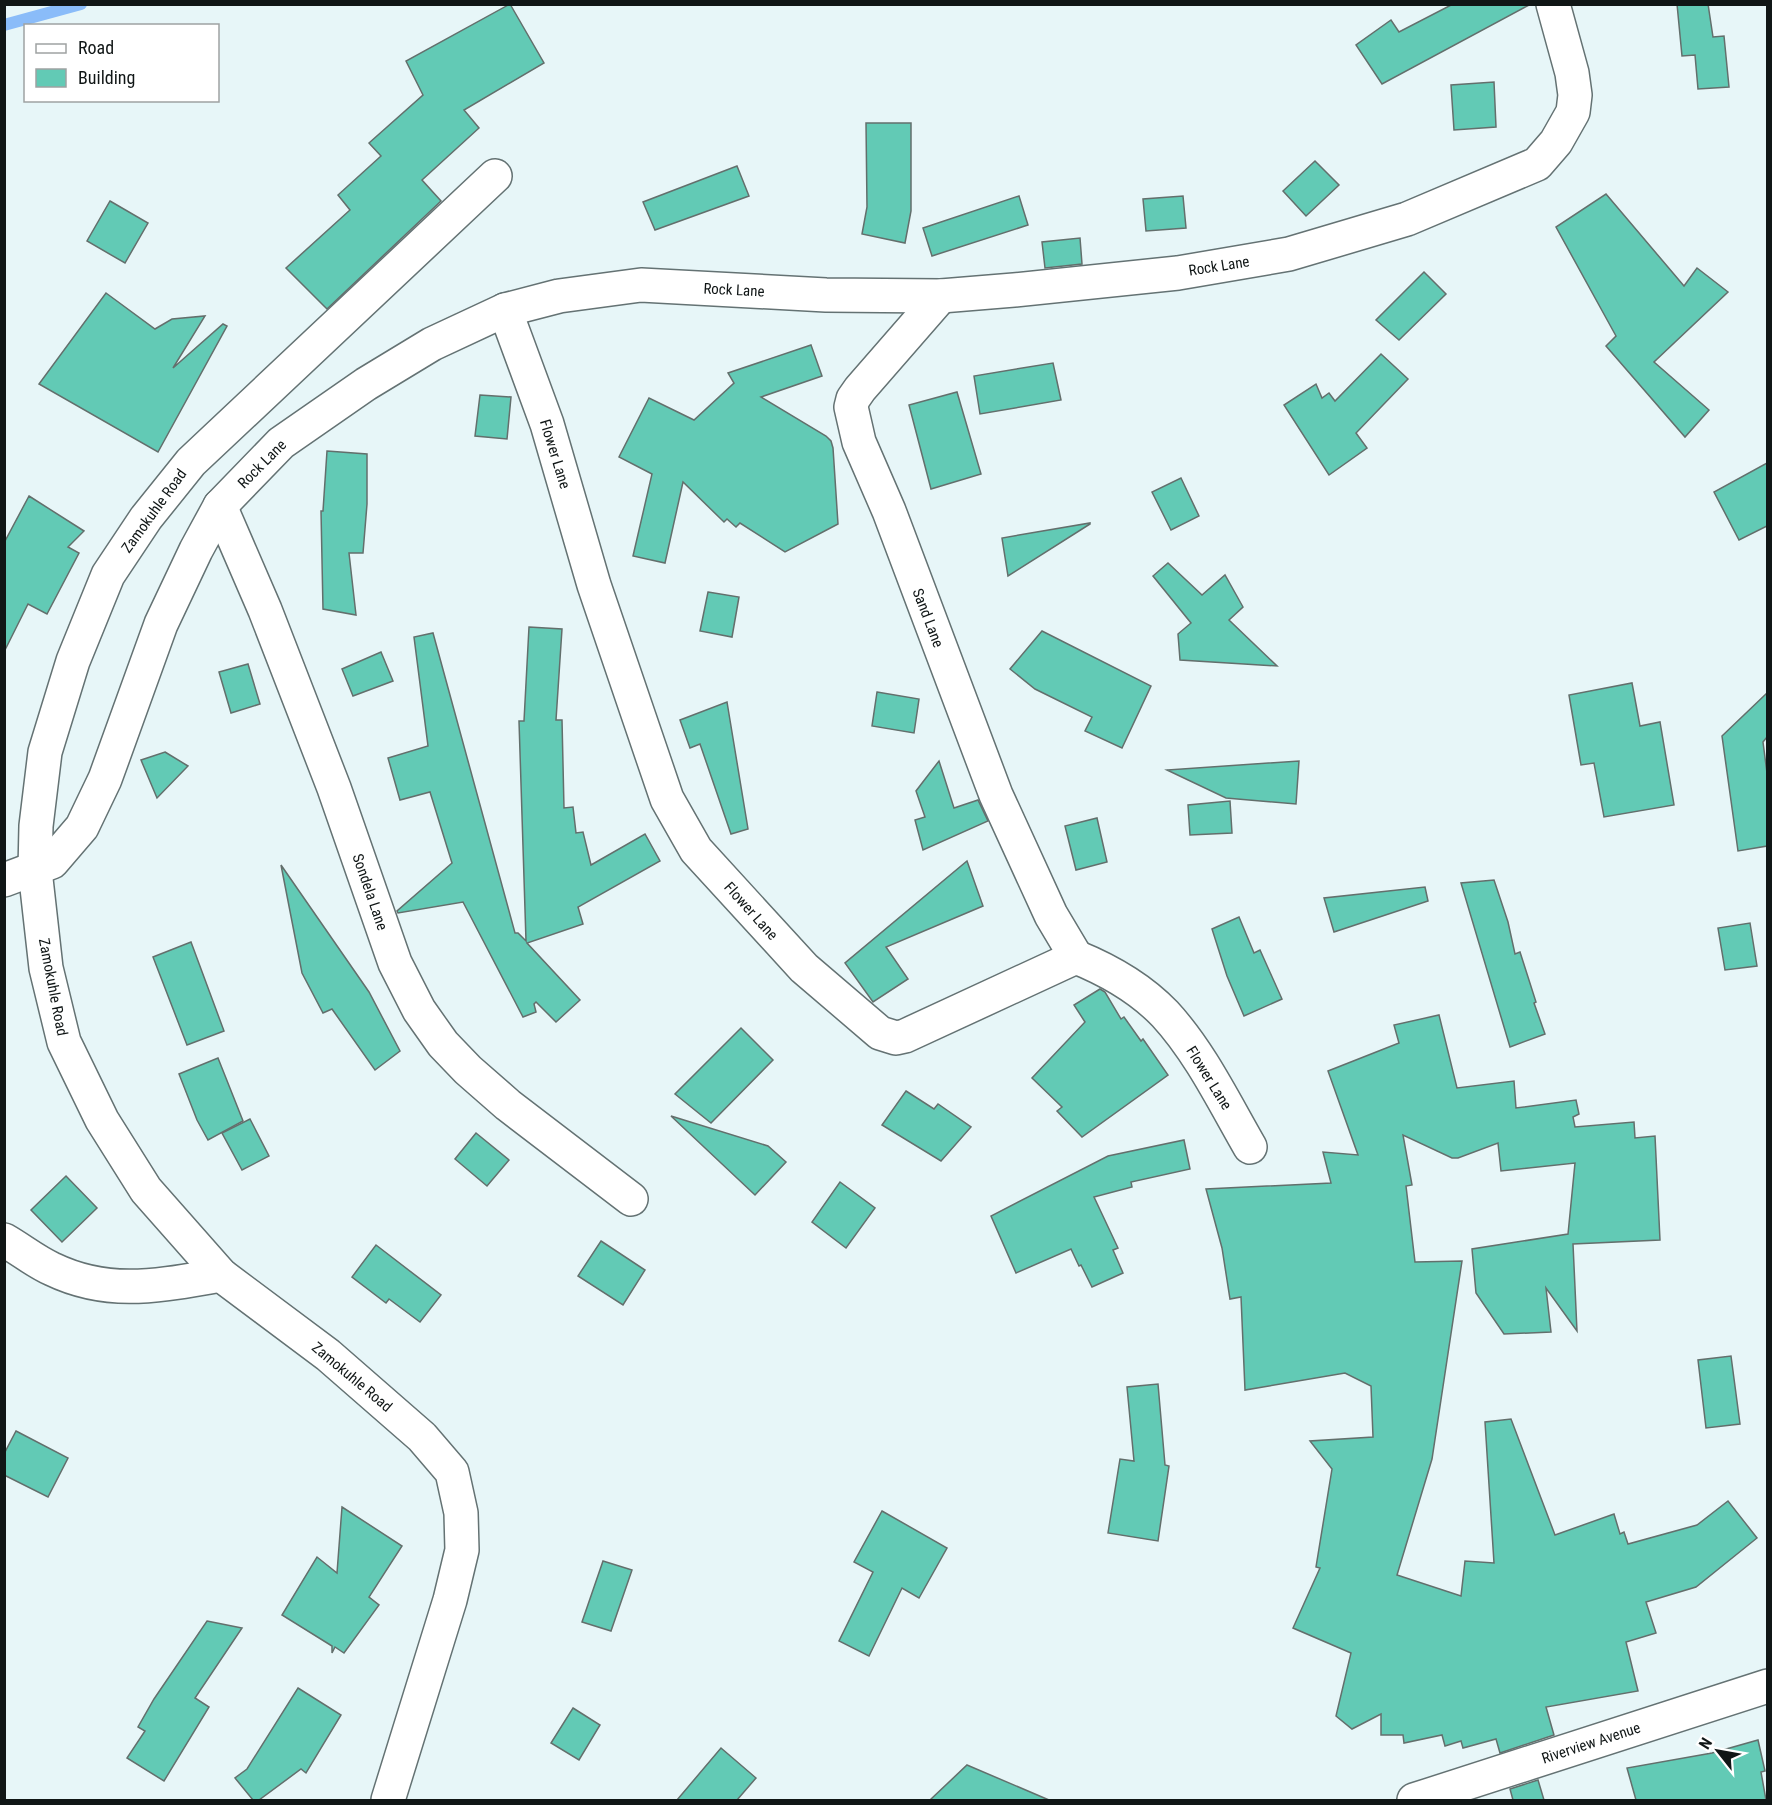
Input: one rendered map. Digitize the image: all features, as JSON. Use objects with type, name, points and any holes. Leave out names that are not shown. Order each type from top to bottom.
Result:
[{"type":"street","name":"Rock Lane","points":[[4,880],[52,862],[82,827],[105,779],[161,624],[220,506],[281,443],[356,390],[432,344],[505,310],[559,296],[641,285],[826,295],[941,296],[1178,273],[1289,254],[1407,219],[1537,164],[1556,142],[1573,112],[1575,95],[1572,74],[1553,4]]},
{"type":"street","name":"Zamokuhle Road","points":[[388,1800],[446,1611],[462,1550],[461,1513],[452,1472],[422,1437],[328,1355],[221,1275],[146,1190],[102,1120],[64,1042],[46,968],[35,870],[36,826],[45,752],[69,673],[108,575],[146,518],[191,462],[207,446],[495,176]]},
{"type":"street","name":"Sand Lane","points":[[941,296],[860,389],[851,407],[853,421],[996,795],[1051,915],[1076,957]]},
{"type":"street","name":"Flower Lane","points":[[505,310],[547,424],[594,585],[667,799],[696,850],[804,968],[869,1025],[889,1037],[905,1036],[1076,957],[1105,969],[1126,982],[1164,1014],[1201,1062],[1250,1147]]},
{"type":"street","name":"Sondela Lane","points":[[220,506],[265,610],[334,788],[395,963],[419,1010],[443,1044],[476,1077],[508,1105],[631,1199]]},
{"type":"street","points":[[4,1240],[52,1269],[98,1286],[139,1287],[221,1275]]},
{"type":"street","name":"Riverview Avenue","points":[[1414,1800],[1767,1686]]},
{"type":"building","points":[[510,4],[544,63],[464,110],[479,128],[422,180],[441,201],[327,309],[286,268],[350,210],[338,195],[381,156],[369,143],[423,95],[406,61]]},
{"type":"building","points":[[1453,4],[1531,4],[1382,84],[1356,45],[1391,20],[1399,32]]},
{"type":"building","points":[[1677,4],[1708,4],[1713,37],[1724,36],[1729,87],[1698,89],[1695,55],[1682,56]]},
{"type":"building","points":[[1494,82],[1496,127],[1454,130],[1451,85]]},
{"type":"building","points":[[866,123],[911,123],[911,211],[905,243],[862,234],[867,207]]},
{"type":"building","points":[[1315,161],[1339,185],[1306,216],[1283,191]]},
{"type":"building","points":[[737,166],[749,196],[655,230],[643,202]]},
{"type":"building","points":[[1606,194],[1684,286],[1697,268],[1728,292],[1654,362],[1709,410],[1685,437],[1606,346],[1616,336],[1556,227]]},
{"type":"building","points":[[1019,196],[1028,225],[932,256],[923,228]]},
{"type":"building","points":[[1183,196],[1186,228],[1146,231],[1143,199]]},
{"type":"building","points":[[110,201],[148,223],[125,263],[87,241]]},
{"type":"building","points":[[1080,238],[1082,264],[1045,268],[1042,242]]},
{"type":"building","points":[[1424,272],[1446,294],[1399,340],[1376,320]]},
{"type":"building","points":[[106,293],[155,329],[172,319],[205,316],[173,368],[223,324],[227,326],[158,452],[39,384]]},
{"type":"building","points":[[811,345],[822,376],[761,397],[831,441],[838,524],[785,552],[740,523],[736,527],[727,519],[724,522],[683,482],[665,563],[633,556],[652,474],[619,457],[649,398],[694,420],[734,383],[728,373]]},
{"type":"building","points":[[1381,354],[1408,379],[1356,433],[1367,448],[1329,475],[1284,405],[1316,384],[1322,398],[1329,393],[1335,401]]},
{"type":"building","points":[[1053,363],[1061,400],[980,414],[974,376]]},
{"type":"building","points":[[957,392],[981,474],[931,489],[909,405]]},
{"type":"building","points":[[480,395],[511,397],[507,439],[475,436]]},
{"type":"building","points":[[327,451],[367,454],[367,504],[363,553],[349,553],[356,615],[323,609],[321,511],[323,511]]},
{"type":"building","points":[[1767,463],[1767,526],[1739,540],[1714,492]]},
{"type":"building","points":[[1181,478],[1199,516],[1171,530],[1152,492]]},
{"type":"building","points":[[29,496],[84,531],[68,547],[79,553],[47,614],[28,604],[4,652],[4,543]]},
{"type":"building","points":[[1090,524],[1008,576],[1002,538]]},
{"type":"building","points":[[1168,563],[1202,595],[1225,575],[1243,607],[1229,620],[1277,666],[1180,660],[1178,634],[1191,623],[1153,576]]},
{"type":"building","points":[[708,592],[739,597],[732,637],[700,631]]},
{"type":"building","points":[[529,627],[562,629],[556,720],[562,720],[564,808],[573,807],[576,833],[583,832],[591,865],[645,834],[660,861],[578,907],[583,924],[527,943],[580,1000],[556,1022],[536,1002],[534,1004],[536,1012],[523,1017],[463,902],[398,913],[397,911],[452,863],[430,792],[400,800],[388,758],[428,746],[414,637],[433,633],[515,933],[526,941],[519,721],[524,721]]},
{"type":"building","points":[[1042,631],[1151,686],[1122,748],[1085,731],[1092,717],[1035,689],[1010,669]]},
{"type":"building","points":[[381,652],[393,681],[353,696],[342,669]]},
{"type":"building","points":[[248,664],[260,704],[231,713],[219,672]]},
{"type":"building","points":[[1632,683],[1640,726],[1660,722],[1674,805],[1604,817],[1594,763],[1581,765],[1569,695]]},
{"type":"building","points":[[877,692],[919,699],[914,733],[872,726]]},
{"type":"building","points":[[1767,693],[1767,737],[1763,742],[1767,773],[1767,846],[1738,851],[1722,736]]},
{"type":"building","points":[[727,702],[748,829],[731,834],[700,744],[690,748],[680,720]]},
{"type":"building","points":[[165,752],[188,766],[157,798],[141,760]]},
{"type":"building","points":[[939,761],[954,808],[978,800],[988,821],[923,850],[915,820],[925,817],[916,791]]},
{"type":"building","points":[[1299,761],[1296,804],[1226,798],[1167,770]]},
{"type":"building","points":[[1230,801],[1232,833],[1190,835],[1188,805]]},
{"type":"building","points":[[1097,818],[1107,862],[1076,870],[1065,826]]},
{"type":"building","points":[[967,861],[983,906],[886,947],[908,979],[873,1002],[845,963]]},
{"type":"building","points":[[281,865],[369,992],[400,1051],[375,1070],[332,1009],[323,1013],[302,973]]},
{"type":"building","points":[[1494,880],[1508,922],[1515,954],[1520,952],[1545,1034],[1510,1047],[1461,883]]},
{"type":"building","points":[[1425,887],[1428,901],[1334,932],[1324,898]]},
{"type":"building","points":[[1239,917],[1254,953],[1260,950],[1282,999],[1244,1016],[1227,976],[1212,929]]},
{"type":"building","points":[[1750,923],[1757,966],[1725,970],[1718,928]]},
{"type":"building","points":[[191,942],[224,1031],[187,1045],[153,957]]},
{"type":"building","points":[[1100,989],[1105,992],[1121,1019],[1124,1017],[1141,1041],[1143,1039],[1168,1075],[1082,1137],[1057,1111],[1062,1107],[1032,1078],[1085,1022],[1074,1005]]},
{"type":"building","points":[[1439,1015],[1457,1088],[1514,1081],[1516,1108],[1576,1100],[1579,1114],[1573,1117],[1575,1127],[1634,1122],[1635,1138],[1655,1136],[1660,1240],[1573,1244],[1577,1331],[1546,1288],[1551,1332],[1504,1334],[1476,1293],[1472,1249],[1568,1234],[1575,1163],[1501,1171],[1498,1143],[1458,1158],[1452,1158],[1403,1135],[1412,1185],[1406,1186],[1415,1262],[1462,1261],[1432,1459],[1397,1575],[1461,1596],[1465,1561],[1494,1563],[1485,1422],[1511,1419],[1555,1535],[1614,1514],[1620,1534],[1624,1532],[1628,1544],[1697,1525],[1728,1501],[1757,1538],[1696,1587],[1646,1602],[1656,1633],[1626,1642],[1638,1691],[1546,1707],[1554,1735],[1500,1753],[1496,1739],[1463,1748],[1461,1741],[1445,1746],[1442,1735],[1404,1743],[1403,1735],[1381,1735],[1381,1714],[1352,1729],[1336,1716],[1351,1653],[1293,1628],[1320,1568],[1316,1567],[1332,1469],[1310,1441],[1373,1437],[1371,1386],[1345,1373],[1245,1390],[1241,1297],[1230,1299],[1222,1248],[1206,1189],[1331,1183],[1323,1152],[1358,1155],[1328,1071],[1399,1043],[1394,1025]]},
{"type":"building","points":[[741,1028],[773,1060],[711,1123],[675,1094]]},
{"type":"building","points":[[218,1058],[243,1121],[208,1140],[197,1120],[179,1074]]},
{"type":"building","points":[[906,1091],[934,1109],[938,1104],[971,1127],[941,1161],[882,1125]]},
{"type":"building","points":[[671,1116],[768,1146],[786,1162],[755,1195]]},
{"type":"building","points":[[250,1119],[269,1156],[242,1170],[222,1133]]},
{"type":"building","points":[[476,1133],[509,1160],[487,1186],[455,1159]]},
{"type":"building","points":[[1184,1140],[1190,1169],[1131,1182],[1132,1187],[1094,1197],[1118,1248],[1113,1250],[1123,1273],[1092,1287],[1071,1249],[1016,1273],[991,1216],[1108,1156]]},
{"type":"building","points":[[66,1176],[97,1208],[62,1242],[31,1210]]},
{"type":"building","points":[[840,1182],[875,1208],[846,1248],[812,1222]]},
{"type":"building","points":[[601,1241],[645,1270],[623,1305],[578,1276]]},
{"type":"building","points":[[376,1245],[441,1295],[420,1322],[389,1299],[386,1303],[352,1277]]},
{"type":"building","points":[[1731,1356],[1740,1424],[1706,1428],[1698,1360]]},
{"type":"building","points":[[1158,1384],[1165,1465],[1169,1466],[1158,1541],[1108,1533],[1120,1459],[1134,1461],[1127,1387]]},
{"type":"building","points":[[16,1431],[68,1458],[48,1497],[4,1475],[4,1454]]},
{"type":"building","points":[[342,1507],[402,1546],[369,1597],[379,1605],[344,1653],[335,1647],[332,1653],[332,1646],[282,1615],[317,1557],[337,1573]]},
{"type":"building","points":[[882,1511],[947,1548],[919,1598],[902,1588],[869,1656],[839,1641],[873,1572],[854,1562]]},
{"type":"building","points":[[603,1561],[632,1570],[611,1631],[582,1622]]},
{"type":"building","points":[[207,1621],[242,1628],[195,1698],[209,1707],[164,1781],[127,1758],[145,1731],[138,1727],[154,1699]]},
{"type":"building","points":[[298,1688],[341,1715],[306,1773],[301,1769],[259,1800],[253,1800],[235,1778],[247,1769]]},
{"type":"building","points":[[573,1708],[600,1725],[579,1760],[551,1743]]},
{"type":"building","points":[[1758,1740],[1765,1771],[1761,1772],[1766,1800],[1636,1800],[1627,1768],[1712,1753]]},
{"type":"building","points":[[721,1748],[756,1778],[737,1800],[677,1800]]},
{"type":"building","points":[[967,1765],[1049,1800],[930,1800]]},
{"type":"building","points":[[1538,1780],[1544,1800],[1513,1800],[1510,1789]]},
{"type":"waterway","points":[[4,25],[81,4]]}]
